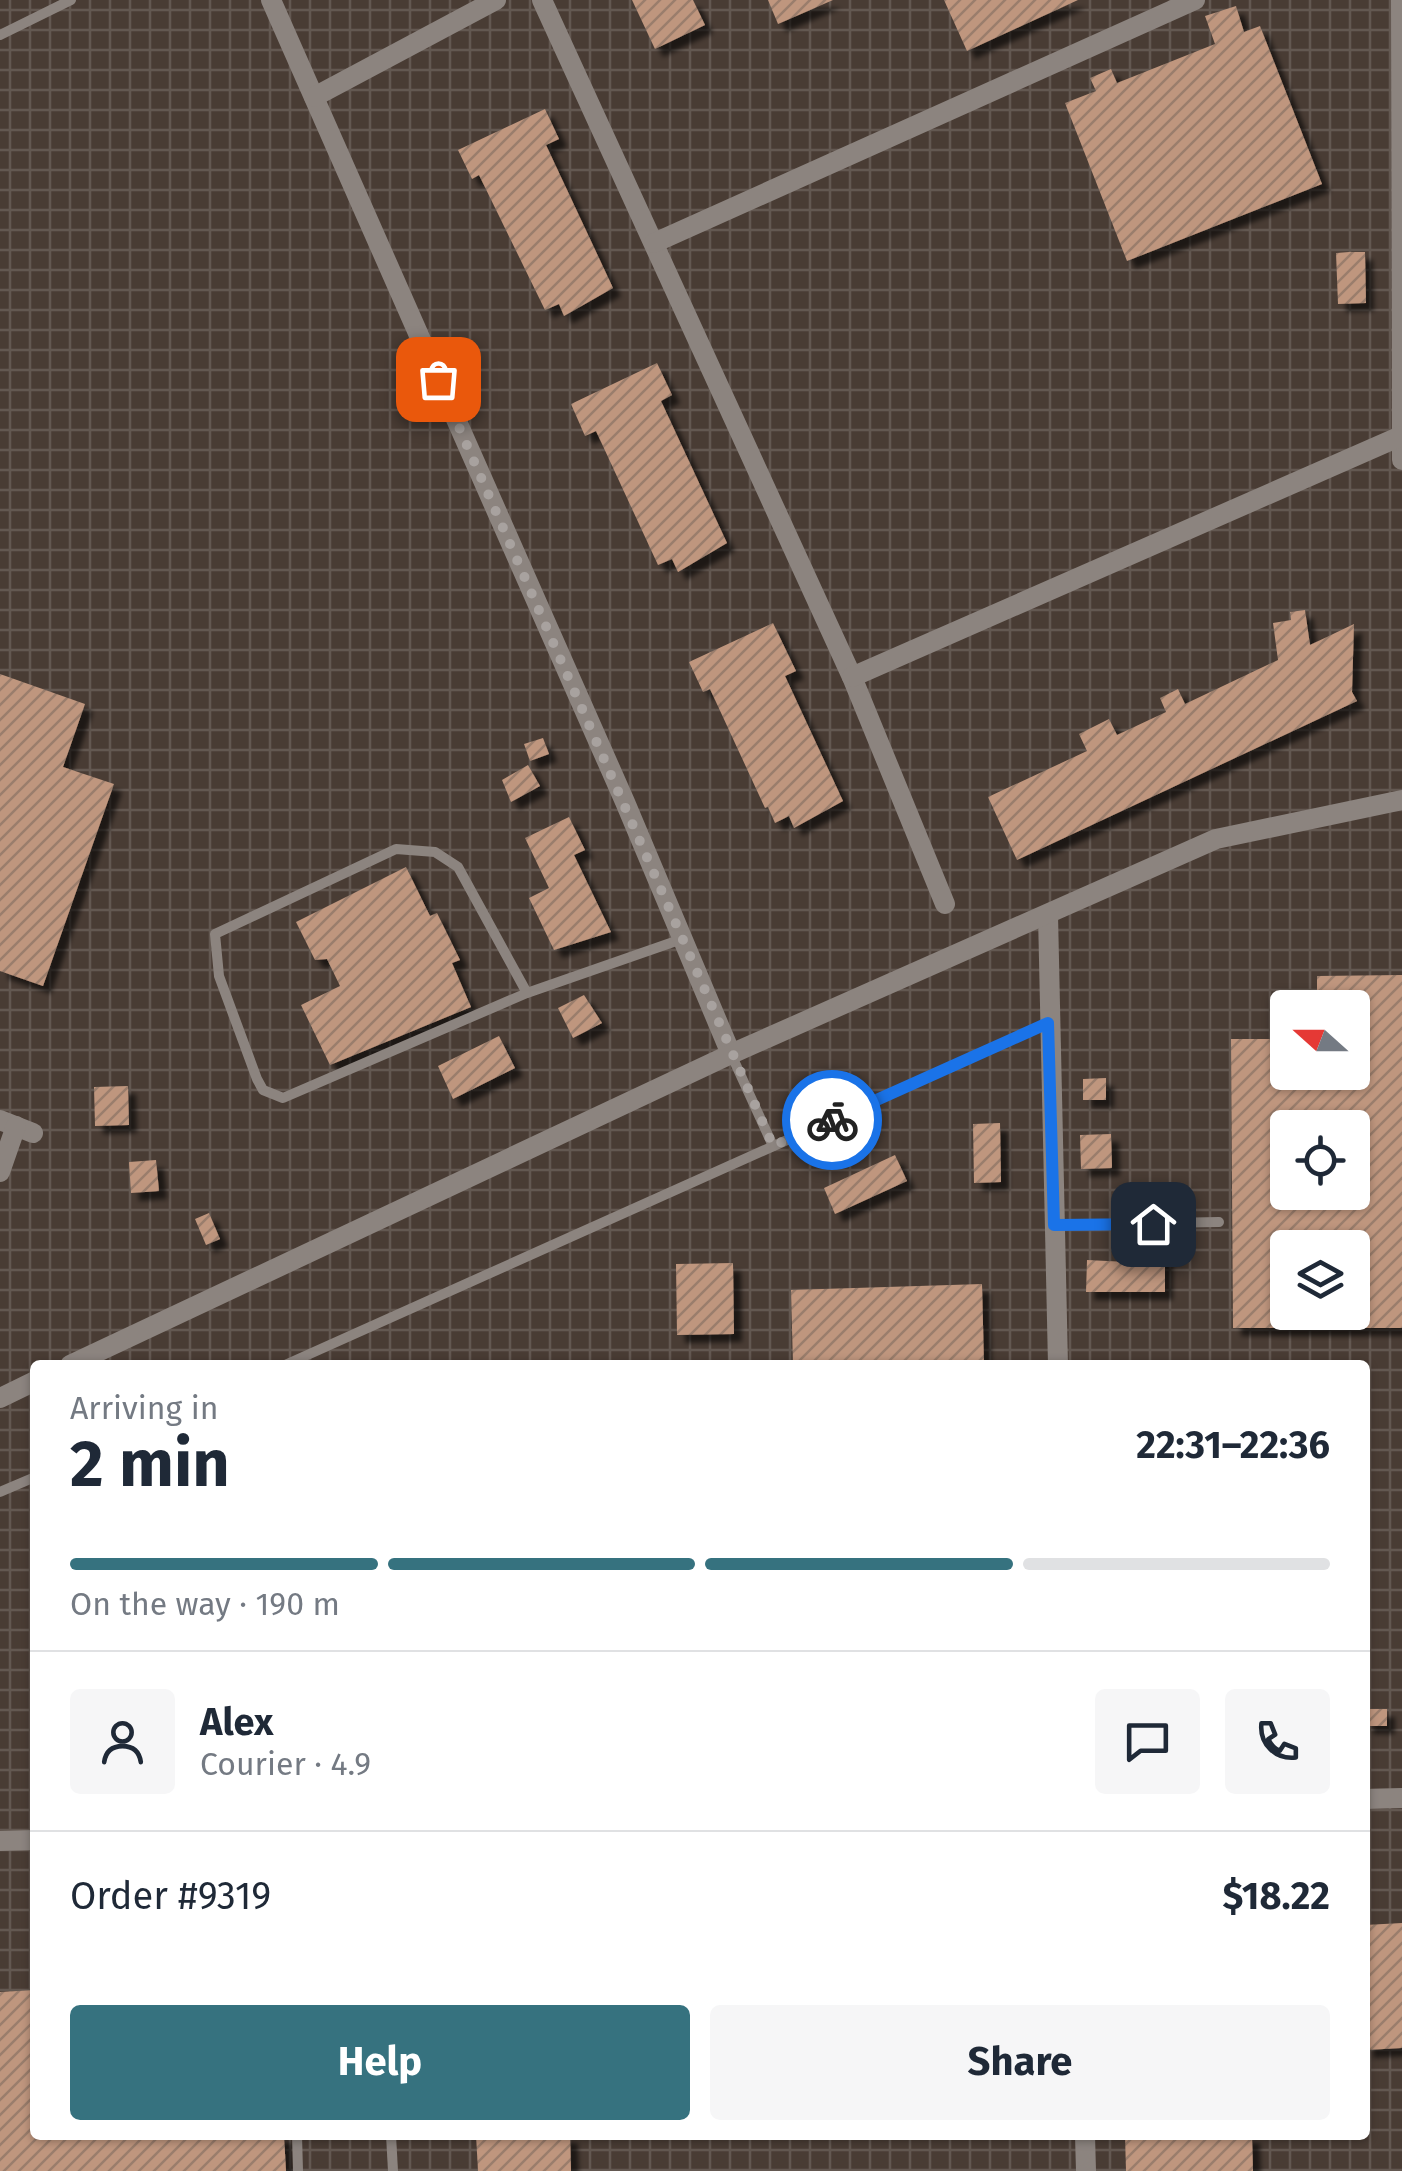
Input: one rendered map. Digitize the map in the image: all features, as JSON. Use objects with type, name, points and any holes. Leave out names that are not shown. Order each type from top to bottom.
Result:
[{"type":"street","points":[[271,0],[730,1054]]},
{"type":"street","points":[[314,97],[496,0]]},
{"type":"street","points":[[542,0],[852,676],[945,904]]},
{"type":"street","points":[[654,243],[1160,6],[1195,0]]},
{"type":"street","points":[[1401,0],[1402,460]]},
{"type":"street","points":[[852,676],[1402,436]]},
{"type":"street","points":[[81,1360],[730,1054],[1216,839],[1402,800]]},
{"type":"street","points":[[1048,916],[1058,1360]]},
{"type":"street","points":[[0,1172],[16,1127]]},
{"type":"street","points":[[0,1398],[30,1384]]},
{"type":"street","points":[[1370,1799],[1402,1798]]},
{"type":"street","points":[[0,1840],[30,1840]]},
{"type":"street","points":[[1085,2140],[1086,2171]]},
{"type":"lane","points":[[0,35],[70,0]]},
{"type":"lane","points":[[527,992],[458,867],[436,852],[396,849],[215,934],[218,976],[257,1079],[264,1090],[283,1098],[527,992],[682,939]]},
{"type":"lane","points":[[296,1360],[1048,1023]]},
{"type":"lane","points":[[730,1054],[773,1146]]},
{"type":"lane","points":[[1054,1225],[1219,1222]]},
{"type":"lane","points":[[0,1492],[30,1479]]},
{"type":"lane","points":[[297,2140],[298,2171]]},
{"type":"lane","points":[[391,2140],[393,2171]]},
{"type":"shaded area","points":[[0,0],[1402,0],[1402,2171],[0,2171]]},
{"type":"building","points":[[632,0],[693,0],[705,25],[655,49]]},
{"type":"building","points":[[768,0],[833,0],[778,24]]},
{"type":"building","points":[[944,0],[1078,0],[967,51]]},
{"type":"building","points":[[1236,6],[1244,32],[1260,26],[1322,184],[1127,261],[1065,103],[1096,91],[1090,78],[1111,69],[1117,83],[1215,44],[1205,16]]},
{"type":"building","points":[[545,109],[559,139],[546,145],[613,288],[564,316],[559,304],[545,310],[479,175],[472,179],[458,150]]},
{"type":"building","points":[[1365,252],[1366,303],[1338,304],[1336,253]]},
{"type":"building","points":[[657,363],[672,395],[661,401],[727,543],[678,572],[672,559],[658,565],[596,431],[585,436],[571,404]]},
{"type":"building","points":[[1305,610],[1310,645],[1354,624],[1352,692],[1357,701],[1017,860],[988,797],[1087,751],[1079,734],[1109,719],[1117,735],[1166,712],[1160,698],[1178,689],[1185,704],[1278,660],[1273,623],[1291,620],[1290,612]]},
{"type":"building","points":[[773,623],[796,671],[785,676],[843,801],[794,828],[789,816],[775,823],[768,807],[765,808],[710,689],[703,692],[689,662]]},
{"type":"building","points":[[0,674],[85,704],[63,767],[114,784],[43,986],[0,971]]},
{"type":"building","points":[[543,738],[549,754],[530,761],[524,744]]},
{"type":"building","points":[[528,765],[540,786],[511,802],[502,780]]},
{"type":"building","points":[[569,817],[585,850],[574,855],[611,932],[554,950],[529,898],[549,888],[525,838]]},
{"type":"building","points":[[406,867],[430,916],[437,913],[460,960],[452,963],[471,1007],[330,1065],[301,1005],[340,986],[327,959],[315,960],[296,922]]},
{"type":"building","points":[[1402,975],[1402,1328],[1370,1328],[1370,1230],[1270,1230],[1270,1328],[1233,1328],[1231,1039],[1270,1039],[1270,1090],[1370,1090],[1370,990],[1317,990],[1317,976]]},
{"type":"building","points":[[584,995],[602,1023],[573,1038],[558,1008]]},
{"type":"building","points":[[499,1036],[515,1068],[453,1099],[438,1066]]},
{"type":"building","points":[[1106,1078],[1106,1100],[1083,1100],[1083,1079]]},
{"type":"building","points":[[128,1086],[129,1125],[95,1126],[94,1087]]},
{"type":"building","points":[[1000,1123],[1001,1182],[974,1183],[973,1124]]},
{"type":"building","points":[[1111,1134],[1112,1168],[1081,1169],[1080,1135]]},
{"type":"building","points":[[895,1155],[907,1181],[835,1214],[824,1188]]},
{"type":"building","points":[[156,1160],[159,1191],[131,1193],[129,1162]]},
{"type":"building","points":[[209,1213],[220,1239],[206,1245],[195,1219]]},
{"type":"building","points":[[1165,1246],[1165,1292],[1086,1292],[1087,1260],[1128,1262],[1128,1247]]},
{"type":"building","points":[[733,1263],[734,1334],[677,1335],[676,1264]]},
{"type":"building","points":[[982,1284],[984,1360],[793,1360],[791,1290]]},
{"type":"building","points":[[1370,1709],[1387,1709],[1387,1726],[1370,1726]]},
{"type":"building","points":[[1402,1923],[1402,2048],[1370,2050],[1370,1925]]},
{"type":"building","points":[[30,1990],[30,2140],[284,2140],[286,2171],[0,2171],[0,1992]]},
{"type":"building","points":[[476,2140],[570,2140],[571,2171],[478,2171]]},
{"type":"building","points":[[1125,2140],[1252,2140],[1253,2171],[1126,2171]]},
{"type":"way so far","points":[[438,379],[773,1146],[832,1120]]},
{"type":"route","points":[[832,1120],[1048,1023],[1054,1225],[1153,1224]]}]
